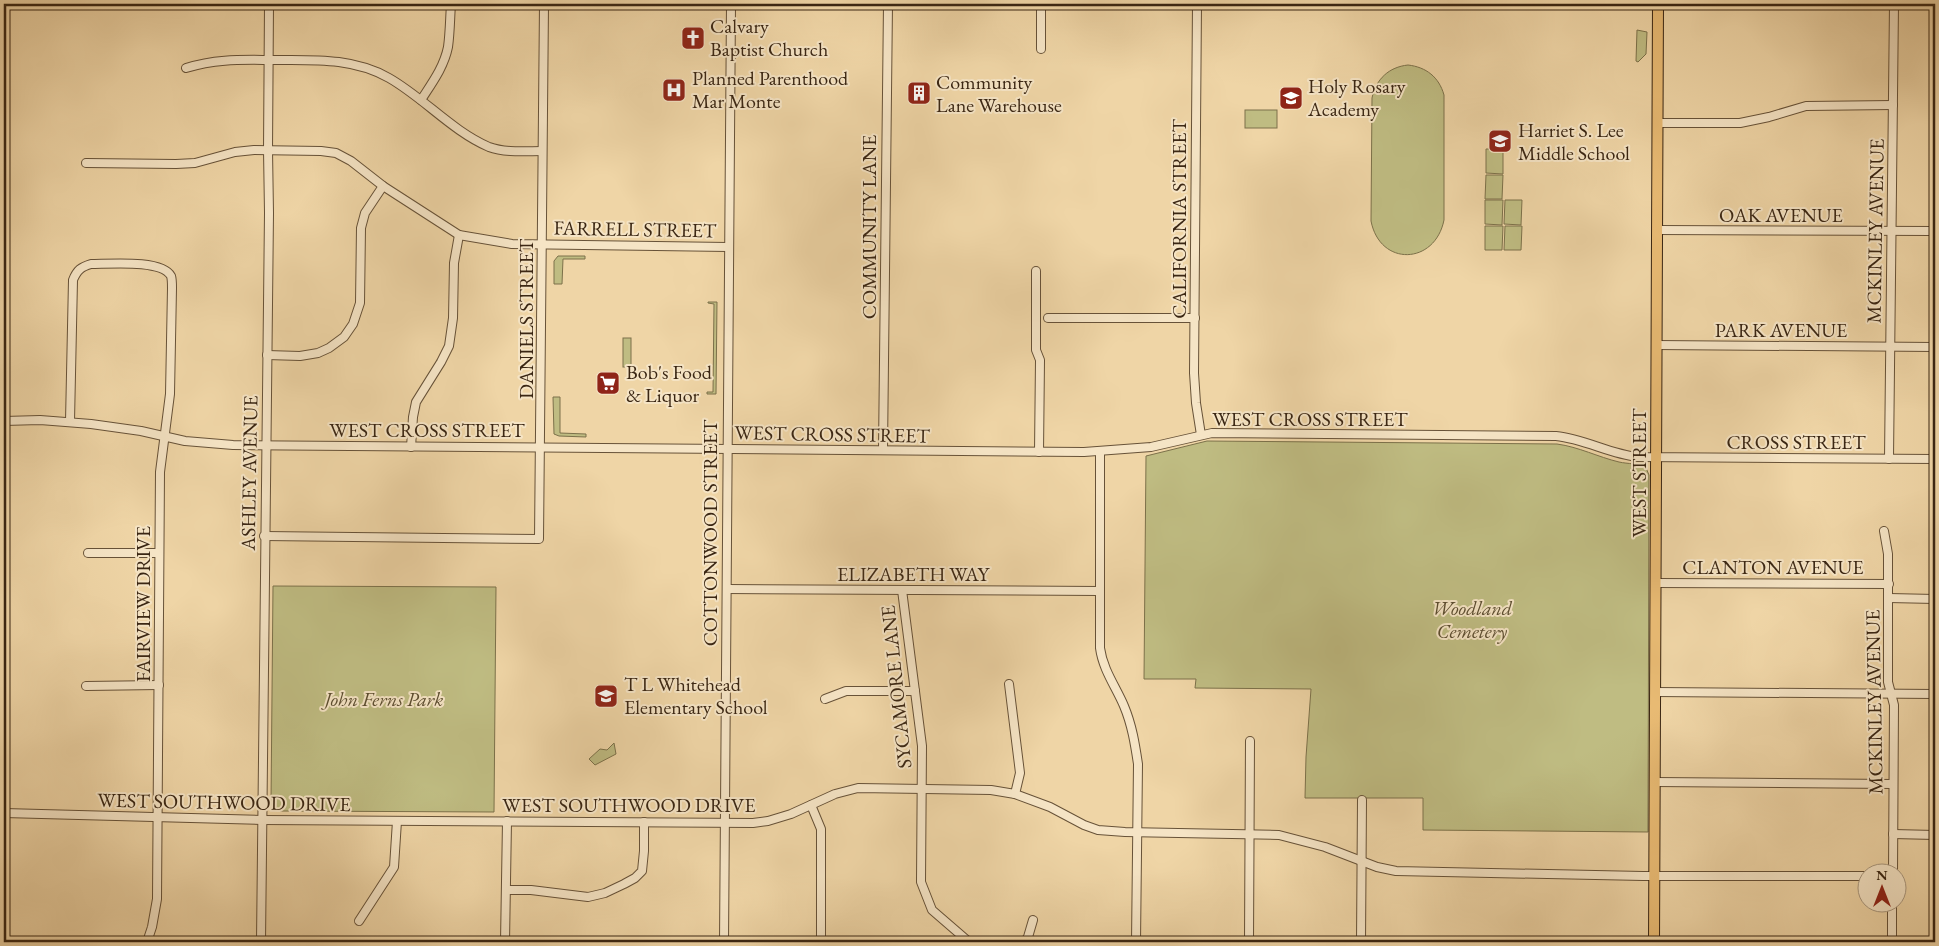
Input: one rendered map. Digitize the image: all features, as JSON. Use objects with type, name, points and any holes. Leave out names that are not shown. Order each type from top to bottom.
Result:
[{"type":"main road","name":"WEST STREET","points":[[1654,942],[1658,4]]},
{"type":"street","name":"ASHLEY AVENUE","points":[[261,942],[269,213],[269,4]]},
{"type":"street","points":[[422,100],[437,77],[448,47],[451,4]]},
{"type":"street","name":"DANIELS STREET","points":[[264,536],[539,539],[544,4]]},
{"type":"street","name":"COTTONWOOD STREET","points":[[724,942],[731,4]]},
{"type":"street","name":"COMMUNITY LANE","points":[[884,450],[888,4]]},
{"type":"street","points":[[1041,4],[1041,49]]},
{"type":"street","name":"CALIFORNIA STREET","points":[[1197,4],[1194,390],[1201,435]]},
{"type":"street","name":"MCKINLEY AVENUE","points":[[1889,459],[1894,4]]},
{"type":"street","points":[[186,68],[218,60],[320,60],[345,63],[365,68],[387,77],[422,100],[469,136],[491,148],[542,152]]},
{"type":"street","points":[[1658,123],[1740,123],[1812,106],[1893,105]]},
{"type":"street","name":"FARRELL STREET","points":[[86,163],[176,164],[195,163],[234,152],[268,150],[321,151],[336,153],[352,161],[384,186],[458,235],[504,243],[728,247]]},
{"type":"street","points":[[267,355],[300,356],[318,353],[329,348],[344,337],[353,324],[360,303],[361,228],[365,213],[384,186]]},
{"type":"street","name":"OAK AVENUE","points":[[1657,230],[1935,231]]},
{"type":"street","points":[[411,446],[416,402],[449,346],[453,318],[454,263],[458,235]]},
{"type":"street","name":"FAIRVIEW DRIVE","points":[[70,422],[73,286],[76,273],[82,266],[91,264],[152,265],[163,268],[171,276],[172,288],[170,394],[160,472],[157,900],[147,942]]},
{"type":"street","points":[[1036,272],[1036,350],[1040,360],[1039,452]]},
{"type":"street","points":[[1048,318],[1194,318]]},
{"type":"street","name":"PARK AVENUE","points":[[1656,345],[1935,347]]},
{"type":"street","name":"WEST CROSS STREET","points":[[4,421],[70,422],[134,430],[198,443],[266,445],[1100,452],[1166,444],[1201,435],[1238,433],[1556,436],[1579,440],[1630,456],[1656,457]]},
{"type":"street","points":[[1100,452],[1101,655],[1106,670],[1125,708],[1136,751],[1138,775],[1136,942]]},
{"type":"street","name":"CROSS STREET","points":[[1656,457],[1935,459]]},
{"type":"street","name":"MCKINLEY AVENUE","points":[[1884,531],[1888,554],[1889,584],[1888,682],[1894,705],[1893,864]]},
{"type":"street","points":[[88,553],[158,553]]},
{"type":"street","name":"CLANTON AVENUE","points":[[1657,583],[1889,584]]},
{"type":"street","name":"ELIZABETH WAY","points":[[727,589],[1100,592]]},
{"type":"street","name":"SYCAMORE LANE","points":[[902,590],[922,746],[921,882],[932,910],[963,941]]},
{"type":"street","points":[[1889,598],[1935,599]]},
{"type":"street","points":[[1009,684],[1020,773],[1015,794]]},
{"type":"street","points":[[86,686],[159,685]]},
{"type":"street","points":[[825,699],[846,691],[915,691]]},
{"type":"street","points":[[1656,692],[1935,694]]},
{"type":"street","points":[[1249,942],[1250,742]]},
{"type":"street","points":[[1655,782],[1893,784]]},
{"type":"street","name":"WEST SOUTHWOOD DRIVE","points":[[4,813],[158,819],[725,823],[768,821],[791,814],[846,790],[858,788],[991,790],[1015,794],[1050,807],[1084,825],[1098,830],[1279,835],[1298,839],[1376,867],[1396,871],[1654,876],[1856,876]]},
{"type":"street","points":[[1361,942],[1362,800]]},
{"type":"street","points":[[811,805],[821,829],[821,942]]},
{"type":"street","points":[[359,922],[394,867],[397,821]]},
{"type":"street","points":[[506,942],[507,821]]},
{"type":"street","points":[[506,890],[531,890],[588,896],[605,894],[635,878],[642,871],[644,822]]},
{"type":"street","points":[[1893,834],[1935,835]]},
{"type":"street","points":[[1892,914],[1892,942]]},
{"type":"street","points":[[1024,942],[1028,937],[1033,920]]},
{"type":"green space","points":[[1637,30],[1647,32],[1646,54],[1638,62],[1636,61]]},
{"type":"green space","points":[[1408,65],[1421,68],[1431,74],[1439,83],[1444,95],[1444,220],[1439,235],[1430,246],[1408,255],[1396,253],[1385,247],[1376,236],[1371,221],[1372,98],[1377,85],[1384,75],[1395,68]]},
{"type":"green space","points":[[1245,110],[1277,110],[1277,128],[1245,128]]},
{"type":"green space","points":[[1486,149],[1503,149],[1503,174],[1486,173]]},
{"type":"green space","points":[[1486,175],[1503,175],[1502,199],[1485,199]]},
{"type":"green space","points":[[1485,200],[1503,200],[1502,225],[1485,224]]},
{"type":"green space","points":[[1505,200],[1522,200],[1521,225],[1504,224]]},
{"type":"green space","points":[[1485,226],[1503,226],[1502,250],[1485,250]]},
{"type":"green space","points":[[1505,226],[1522,226],[1521,250],[1504,250]]},
{"type":"green space","points":[[558,256],[585,256],[585,259],[563,259],[562,284],[554,284],[554,261]]},
{"type":"green space","points":[[708,302],[717,302],[716,394],[707,394],[707,392],[713,392],[714,304]]},
{"type":"green space","points":[[623,338],[631,338],[631,367],[623,367]]},
{"type":"green space","points":[[553,397],[560,397],[560,433],[586,434],[586,437],[559,436],[554,434]]},
{"type":"green space","name":"Woodland Cemetery","points":[[1207,441],[1557,444],[1646,468],[1649,475],[1648,832],[1423,830],[1423,798],[1305,798],[1311,689],[1195,688],[1196,679],[1144,679],[1146,456]]},
{"type":"green space","name":"John Ferns Park","points":[[273,586],[496,587],[494,812],[280,811],[274,809],[271,803]]},
{"type":"green space","points":[[614,743],[616,754],[595,765],[589,759],[600,749],[607,750]]},
{"type":"place","name":"Calvary Baptist Church","points":[[693,38]]},
{"type":"place","name":"Planned Parenthood Mar Monte","points":[[674,90]]},
{"type":"place","name":"Community Lane Warehouse","points":[[919,93]]},
{"type":"place","name":"Holy Rosary Academy","points":[[1291,98]]},
{"type":"place","name":"Harriet S. Lee Middle School","points":[[1500,141]]},
{"type":"place","name":"Bob's Food & Liquor","points":[[608,383]]},
{"type":"place","name":"T L Whitehead Elementary School","points":[[606,696]]}]
